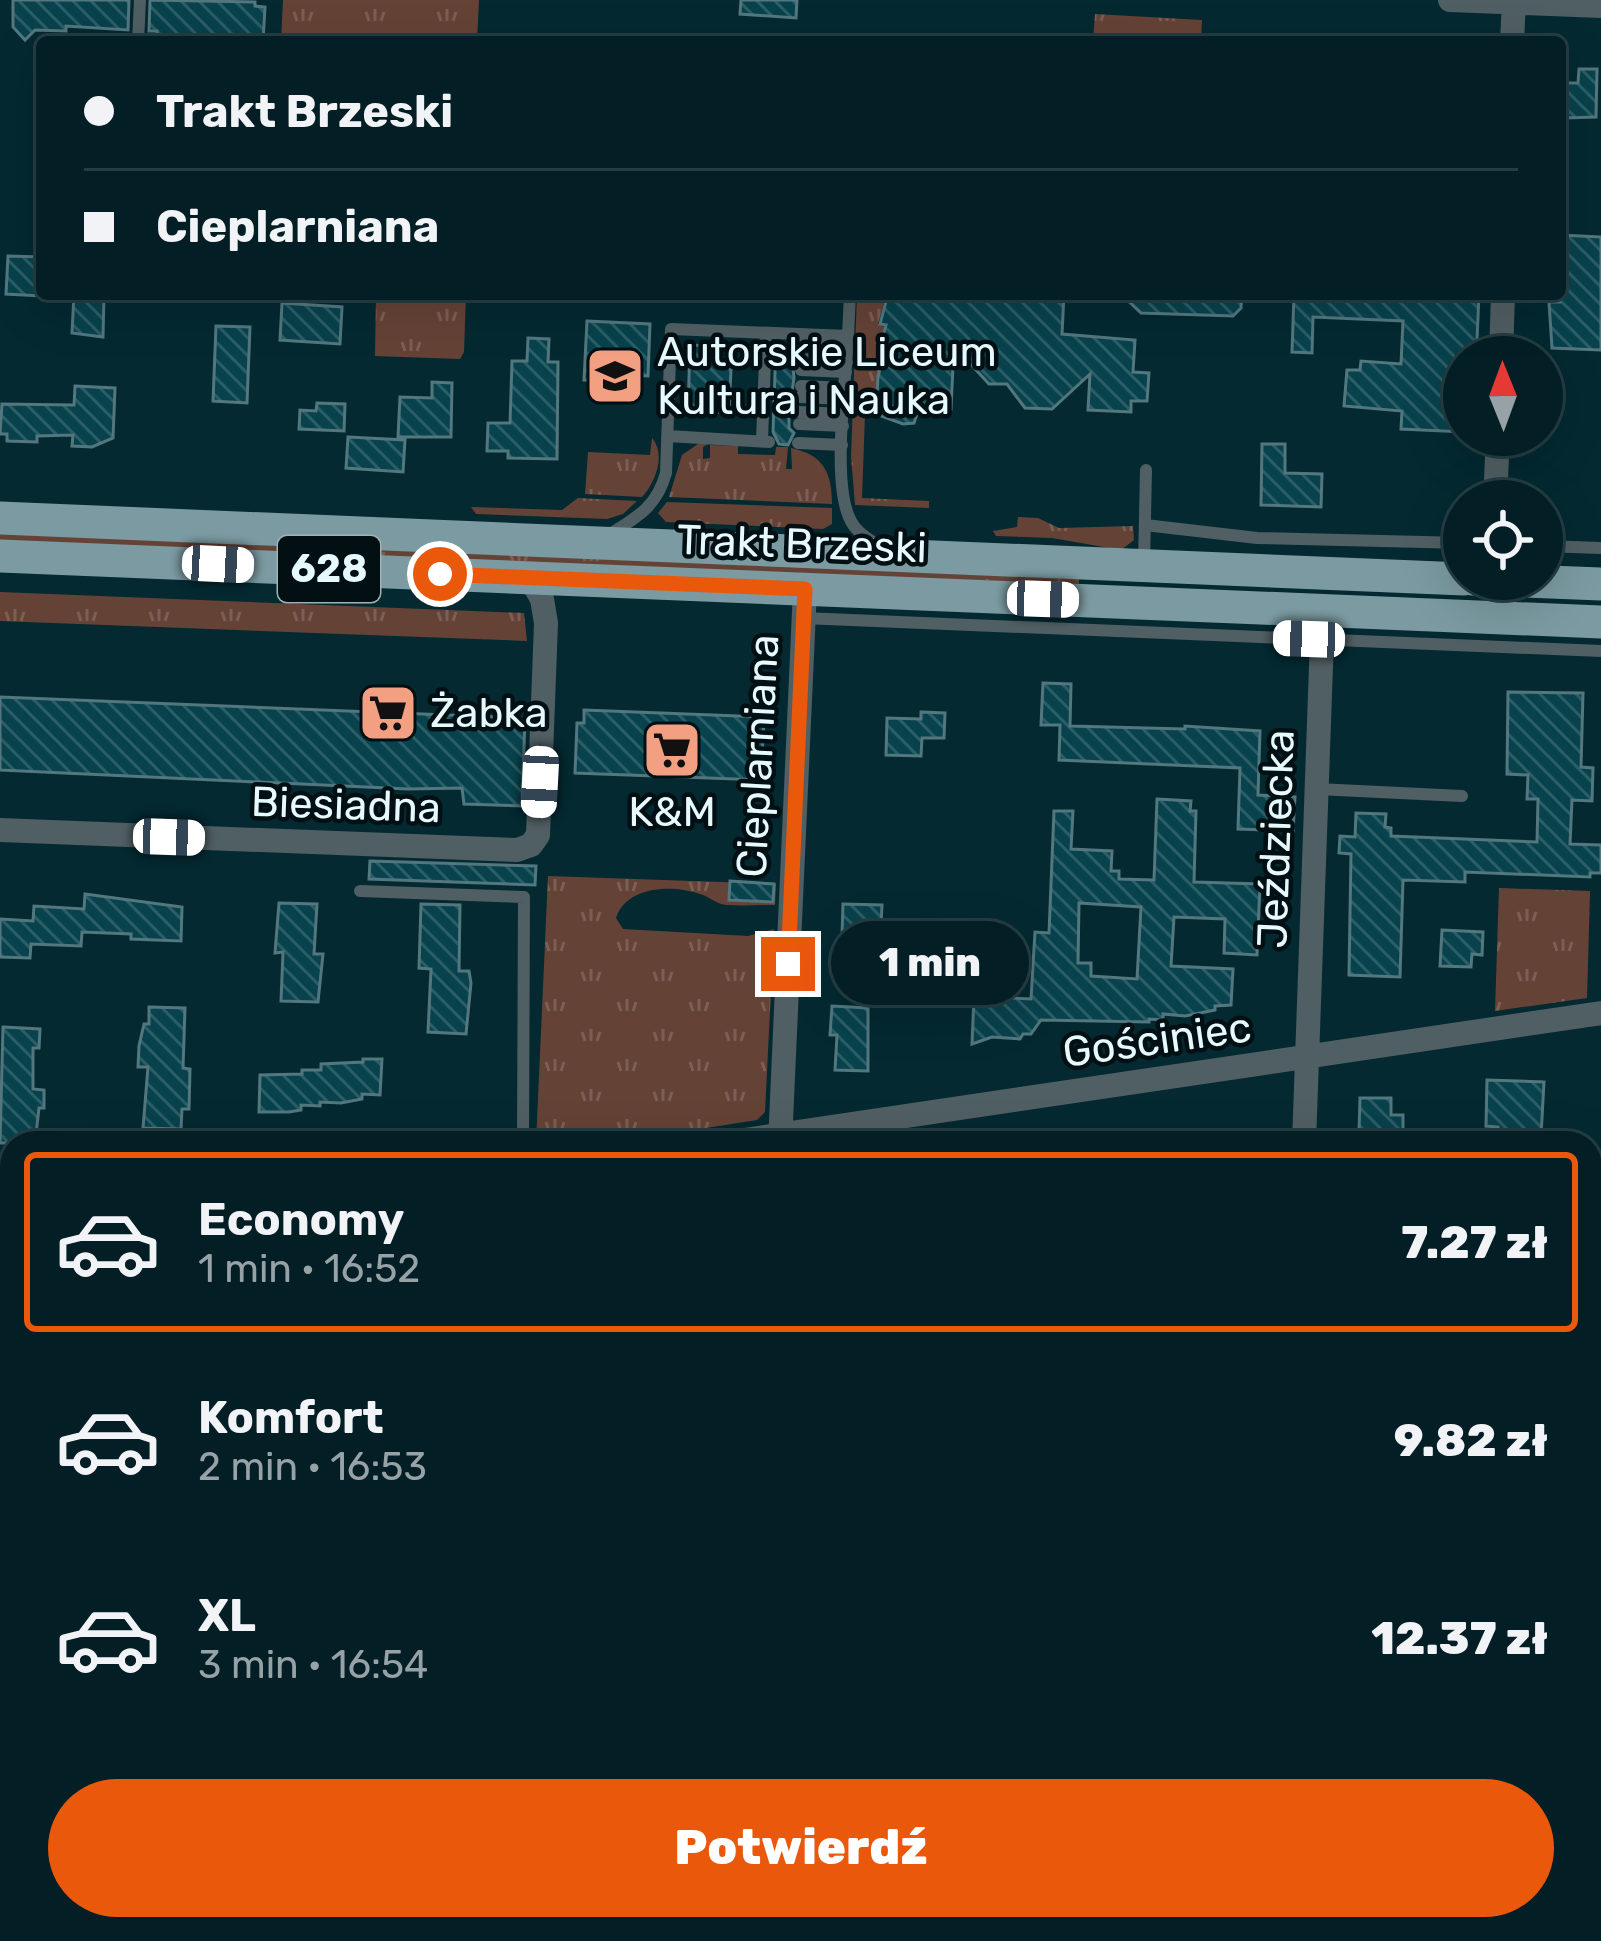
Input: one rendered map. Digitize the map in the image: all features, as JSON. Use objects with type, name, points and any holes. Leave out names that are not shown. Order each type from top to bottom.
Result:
[{"type":"main road","name":"Trakt Brzeski","points":[[0,518],[1144,565],[1343,557],[1443,575]]},
{"type":"main road","name":"Trakt Brzeski","points":[[0,556],[530,578],[804,604],[1323,625],[1601,622]]},
{"type":"main road","name":"Trakt Brzeski","points":[[1563,582],[1601,584]]},
{"type":"street","points":[[1450,0],[1601,6]]},
{"type":"street","points":[[1512,36],[1514,1]]},
{"type":"street","points":[[1502,336],[1503,300]]},
{"type":"street","name":"Biesiadna","points":[[0,830],[517,850],[531,845],[538,835],[545,611],[530,578]]},
{"type":"street","name":"Cieplarniana","points":[[780,1131],[804,604]]},
{"type":"street","name":"Jeździecka","points":[[1304,1131],[1323,625]]},
{"type":"street","name":"Gościniec","points":[[831,1131],[1601,1012]]},
{"type":"lane","points":[[138,36],[140,0]]},
{"type":"lane","points":[[850,300],[842,445],[849,518],[861,534],[891,555]]},
{"type":"lane","points":[[593,543],[644,514],[657,500],[666,473],[671,329],[848,341]]},
{"type":"lane","points":[[668,436],[765,441],[769,339]]},
{"type":"lane","points":[[802,344],[848,341]]},
{"type":"lane","points":[[801,365],[847,367]]},
{"type":"lane","points":[[800,391],[845,394]]},
{"type":"lane","points":[[799,418],[844,420]]},
{"type":"lane","points":[[798,442],[842,445]]},
{"type":"lane","points":[[1144,565],[1146,470]]},
{"type":"lane","points":[[1145,524],[1257,538],[1343,557],[1443,545]]},
{"type":"lane","points":[[1563,547],[1601,548]]},
{"type":"lane","points":[[1323,625],[1601,651]]},
{"type":"lane","points":[[1317,788],[1462,796]]},
{"type":"lane","points":[[360,891],[524,897],[523,1131]]},
{"type":"green space","points":[[283,0],[479,0],[477,36],[281,36]]},
{"type":"green space","points":[[1095,14],[1202,20],[1201,36],[1093,36]]},
{"type":"green space","points":[[376,300],[466,300],[460,359],[375,356]]},
{"type":"green space","points":[[857,300],[885,300],[878,324],[884,327],[874,412],[865,414],[862,498],[929,501],[929,508],[855,505],[851,456]]},
{"type":"green space","points":[[652,438],[658,468],[642,497],[585,494],[588,452],[650,455]]},
{"type":"green space","points":[[698,444],[708,444],[703,447],[703,459],[710,458],[710,445],[738,446],[738,454],[775,455],[776,447],[788,447],[786,469],[792,469],[791,448],[811,455],[824,467],[832,504],[669,497],[682,455]]},
{"type":"green space","points":[[578,498],[637,501],[623,514],[607,519],[476,514],[471,507],[562,510]]},
{"type":"green space","points":[[667,502],[832,508],[832,524],[823,529],[666,522],[658,513]]},
{"type":"green space","points":[[1018,517],[1038,518],[1059,528],[1133,526],[1134,540],[1121,550],[1052,538],[996,536],[993,531],[1017,527]]},
{"type":"green space","points":[[0,530],[1079,579],[1079,584],[0,544]]},
{"type":"green space","points":[[0,592],[524,613],[527,641],[0,621]]},
{"type":"green space","points":[[548,876],[776,884],[775,905],[726,905],[689,891],[651,890],[629,899],[616,918],[623,929],[748,936],[774,929],[765,1112],[757,1120],[687,1131],[537,1131]]},
{"type":"green space","points":[[1499,888],[1590,891],[1587,998],[1495,1011]]},
{"type":"building","points":[[13,0],[129,0],[128,30],[66,26],[66,31],[35,30],[25,40],[13,27]]},
{"type":"building","points":[[150,0],[255,2],[265,7],[263,36],[157,36],[157,31],[149,31]]},
{"type":"building","points":[[741,0],[797,0],[796,18],[740,14]]},
{"type":"building","points":[[1579,69],[1597,69],[1596,117],[1566,118],[1566,83],[1578,83]]},
{"type":"building","points":[[1566,235],[1601,237],[1601,350],[1563,348],[1563,336],[1551,336],[1549,302],[1566,300]]},
{"type":"building","points":[[8,256],[36,257],[36,296],[6,294]]},
{"type":"building","points":[[74,300],[104,300],[103,337],[72,333]]},
{"type":"building","points":[[886,300],[1064,300],[1062,334],[1135,340],[1133,372],[1149,373],[1147,401],[1131,401],[1131,412],[1088,410],[1090,374],[1052,409],[1025,408],[1007,384],[989,384],[954,346],[951,409],[919,408],[914,423],[903,424],[876,414],[884,352],[879,351],[886,325],[880,324]]},
{"type":"building","points":[[1127,300],[1242,300],[1233,316],[1141,313]]},
{"type":"building","points":[[1294,300],[1479,300],[1477,336],[1443,336],[1443,431],[1401,429],[1402,411],[1344,406],[1347,370],[1360,370],[1361,361],[1401,364],[1403,321],[1313,317],[1312,353],[1292,352]]},
{"type":"building","points":[[282,303],[342,307],[340,344],[280,340]]},
{"type":"building","points":[[587,321],[650,324],[648,376],[609,374],[609,381],[584,380]]},
{"type":"building","points":[[216,326],[250,327],[247,403],[213,401]]},
{"type":"building","points":[[528,338],[549,339],[548,362],[558,362],[557,459],[508,458],[508,451],[487,451],[488,423],[510,423],[512,361],[527,361]]},
{"type":"building","points":[[776,344],[793,344],[795,351],[789,413],[789,428],[794,433],[788,445],[779,444],[773,432]]},
{"type":"building","points":[[690,345],[732,347],[729,413],[688,411]]},
{"type":"building","points":[[432,382],[452,383],[451,437],[398,437],[400,397],[432,398]]},
{"type":"building","points":[[75,386],[115,388],[113,438],[92,447],[72,446],[73,435],[37,436],[37,442],[7,441],[7,434],[0,434],[2,404],[74,405]]},
{"type":"building","points":[[317,403],[345,404],[344,431],[299,429],[300,410],[316,411]]},
{"type":"building","points":[[348,437],[405,440],[403,472],[346,468]]},
{"type":"building","points":[[1262,444],[1285,444],[1285,473],[1322,474],[1321,507],[1261,505]]},
{"type":"building","points":[[1043,683],[1071,684],[1070,726],[1260,731],[1258,795],[1295,797],[1293,831],[1238,829],[1240,768],[1059,760],[1060,725],[1041,725]]},
{"type":"building","points":[[1508,692],[1583,693],[1581,767],[1593,768],[1592,801],[1572,800],[1570,844],[1601,845],[1601,873],[1590,873],[1590,877],[1465,872],[1465,882],[1403,880],[1400,977],[1349,975],[1351,854],[1339,853],[1340,836],[1355,837],[1356,813],[1386,814],[1385,827],[1391,828],[1391,836],[1537,842],[1538,799],[1527,799],[1528,775],[1507,774]]},
{"type":"building","points":[[0,697],[525,718],[522,806],[464,804],[462,788],[0,770]]},
{"type":"building","points":[[584,710],[764,717],[761,780],[575,773],[577,723],[584,723]]},
{"type":"building","points":[[921,712],[945,713],[944,738],[922,738],[921,756],[886,755],[887,718],[921,719]]},
{"type":"building","points":[[1157,799],[1191,801],[1190,811],[1196,811],[1194,882],[1260,884],[1257,955],[1224,953],[1225,919],[1174,917],[1171,966],[1233,969],[1231,1005],[1185,1016],[1163,1014],[1163,1020],[1149,1022],[1041,1020],[1031,1034],[1020,1039],[992,1037],[972,1044],[974,996],[1031,999],[1035,932],[1049,933],[1054,811],[1073,811],[1071,849],[1112,851],[1111,871],[1119,871],[1119,879],[1154,880]],"holes":[[[1079,903],[1141,907],[1137,979],[1091,976],[1091,963],[1078,963]]]},
{"type":"building","points":[[370,861],[536,866],[535,885],[369,879]]},
{"type":"building","points":[[730,881],[774,884],[773,902],[729,900]]},
{"type":"building","points":[[85,894],[182,907],[181,941],[82,932],[81,946],[31,944],[30,958],[0,957],[0,919],[33,921],[34,906],[84,909]]},
{"type":"building","points":[[279,903],[317,904],[314,954],[323,954],[318,1002],[281,1001],[283,952],[275,953]]},
{"type":"building","points":[[421,904],[460,905],[459,971],[469,971],[471,983],[466,1034],[428,1032],[431,969],[419,968]]},
{"type":"building","points":[[843,904],[882,905],[879,968],[914,970],[914,990],[865,988],[865,967],[841,967]]},
{"type":"building","points":[[1442,930],[1483,932],[1482,955],[1472,954],[1471,967],[1440,966]]},
{"type":"building","points":[[832,1006],[868,1008],[868,1071],[835,1070],[837,1035],[830,1035]]},
{"type":"building","points":[[149,1007],[185,1008],[183,1068],[190,1069],[189,1109],[182,1109],[181,1129],[143,1128],[148,1067],[138,1067],[139,1046],[144,1024],[149,1024]]},
{"type":"building","points":[[3,1027],[40,1029],[39,1048],[33,1048],[33,1089],[44,1090],[44,1108],[39,1108],[36,1131],[0,1131]]},
{"type":"building","points":[[382,1059],[380,1095],[301,1105],[301,1110],[289,1112],[259,1112],[260,1075],[302,1074],[302,1070],[321,1070],[321,1064]]},
{"type":"building","points":[[1487,1080],[1544,1082],[1541,1131],[1497,1131],[1498,1127],[1486,1126]]},
{"type":"building","points":[[1360,1098],[1391,1098],[1391,1115],[1403,1115],[1403,1131],[1359,1131]]},
{"type":"place","name":"Autorskie Liceum Kultura i Nauka","points":[[615,376]]},
{"type":"place","name":"Żabka","points":[[388,713]]},
{"type":"place","name":"K&M","points":[[672,750]]},
{"type":"route","points":[[440,574],[805,589],[788,964]]}]
